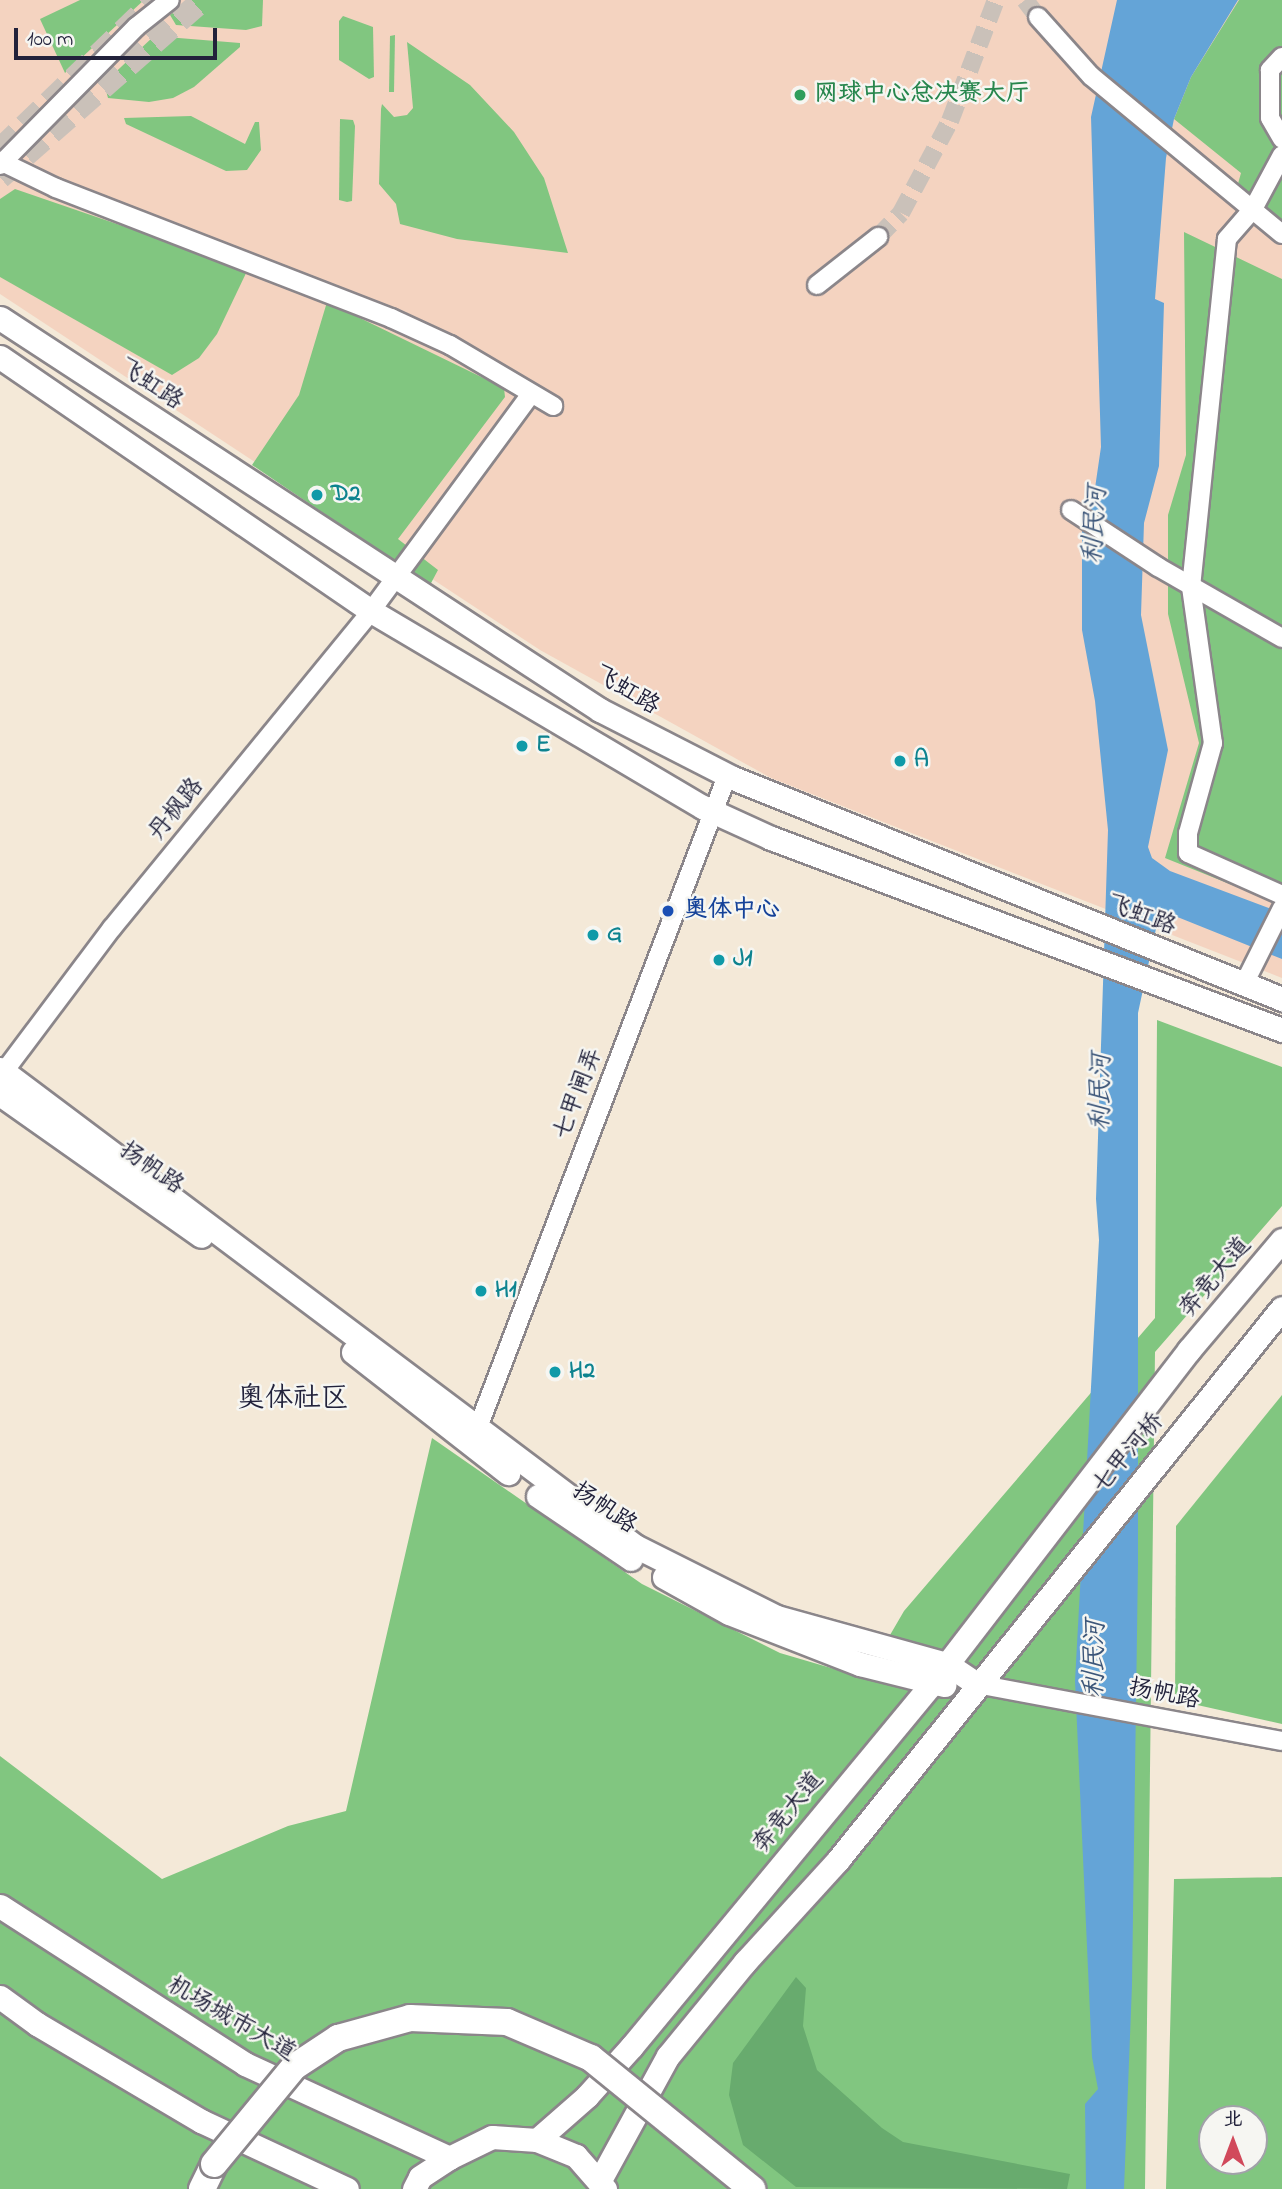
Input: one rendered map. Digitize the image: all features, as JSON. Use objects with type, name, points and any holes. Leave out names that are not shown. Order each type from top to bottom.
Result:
[{"type":"highway","points":[[202,2189],[294,2067],[338,2038],[410,2018],[507,2022],[591,2058],[752,2189]]},
{"type":"main road","name":"飞虹路","points":[[0,318],[600,710],[727,776],[1282,999]]},
{"type":"main road","points":[[0,357],[371,611],[713,811],[771,838],[1282,1030]]},
{"type":"main road","points":[[1,1072],[307,1296],[477,1430],[635,1546],[777,1616],[947,1664],[977,1684],[838,1860],[745,1962],[668,2056],[602,2185],[576,2156],[537,2140],[492,2137],[449,2158],[421,2177],[414,2189]]},
{"type":"main road","name":"扬帆路","points":[[0,1094],[269,1284],[461,1439],[599,1541],[729,1613],[860,1664],[931,1685],[977,1684]]},
{"type":"main road","name":"奔竞大道","points":[[1189,1350],[1282,1240]]},
{"type":"main road","name":"七甲河桥","points":[[977,1684],[1282,1308]]},
{"type":"main road","name":"七甲河桥","points":[[1070,1509],[1189,1350]]},
{"type":"main road","name":"奔竞大道","points":[[537,2140],[587,2096],[632,2046],[931,1685],[1070,1509]]},
{"type":"main road","name":"机场城市大道","points":[[0,1906],[245,2064],[449,2158]]},
{"type":"main road","points":[[0,1997],[37,2024],[201,2121],[347,2189]]},
{"type":"street","points":[[170,0],[136,27],[1,163],[56,188],[391,318],[450,345],[553,406]]},
{"type":"street","points":[[1038,17],[1091,76],[1282,234]]},
{"type":"street","points":[[1282,57],[1270,70],[1270,118],[1282,139]]},
{"type":"street","points":[[1282,155],[1253,208],[1227,239],[1191,587],[1213,743],[1188,833],[1188,853],[1282,895]]},
{"type":"street","points":[[817,285],[877,237]]},
{"type":"street","name":"丹枫路","points":[[1,1072],[112,928],[371,611],[531,394]]},
{"type":"street","points":[[1070,510],[1191,587],[1282,638]]},
{"type":"street","name":"七甲闸弄","points":[[477,1430],[727,776]]},
{"type":"street","points":[[1244,984],[1282,908]]},
{"type":"street","name":"扬帆路","points":[[977,1684],[1140,1717],[1282,1741]]},
{"type":"shaded area","points":[[0,0],[1282,0],[1282,978],[771,778],[540,650],[0,294]]},
{"type":"green space","points":[[80,0],[144,0],[65,73],[40,19]]},
{"type":"green space","points":[[190,0],[263,0],[262,26],[246,30],[176,25],[170,15]]},
{"type":"green space","points":[[1239,0],[1282,0],[1282,237],[1253,224],[1232,205],[1241,173],[1174,119],[1191,77]]},
{"type":"green space","points":[[343,16],[373,27],[374,77],[369,79],[339,60],[339,21]]},
{"type":"green space","points":[[395,35],[394,92],[389,92],[390,36]]},
{"type":"green space","points":[[154,36],[240,43],[240,47],[194,87],[173,98],[149,102],[108,98],[104,83]]},
{"type":"green space","points":[[407,42],[470,85],[514,132],[544,178],[568,253],[457,239],[400,224],[396,204],[379,184],[381,109],[382,104],[394,117],[407,115],[413,108]]},
{"type":"green space","points":[[191,116],[245,144],[255,122],[259,122],[261,150],[247,170],[226,171],[126,124],[124,118]]},
{"type":"green space","points":[[340,119],[353,120],[355,126],[352,201],[347,202],[339,200]]},
{"type":"green space","points":[[15,189],[248,269],[217,334],[199,358],[172,375],[0,277],[0,199]]},
{"type":"green space","points":[[1184,232],[1282,279],[1282,905],[1165,858],[1199,743],[1168,614],[1168,515],[1186,455]]},
{"type":"green space","points":[[327,302],[504,388],[505,397],[398,539],[438,570],[430,585],[252,465],[299,395]]},
{"type":"green space","points":[[1157,1020],[1282,1067],[1282,1206],[1155,1352],[1145,2189],[0,2189],[0,1756],[162,1879],[288,1826],[346,1811],[432,1438],[642,1584],[780,1653],[865,1678],[904,1611],[1155,1318]]},
{"type":"green space","points":[[1282,1395],[1282,1724],[1175,1700],[1176,1526]]},
{"type":"green space","points":[[1282,1877],[1282,2189],[1166,2189],[1174,1879]]},
{"type":"green space","points":[[796,1977],[806,1988],[803,2026],[817,2070],[882,2128],[903,2142],[1070,2174],[1067,2189],[796,2187],[743,2145],[729,2095],[733,2063]]},
{"type":"water","name":"利民河","points":[[1117,0],[1238,0],[1191,77],[1174,119],[1166,158],[1155,299],[1164,303],[1159,466],[1144,523],[1141,615],[1168,750],[1148,847],[1152,858],[1170,871],[1282,913],[1282,959],[1160,910],[1138,1013],[1138,1563],[1132,1985],[1124,2189],[1086,2189],[1085,2104],[1098,2089],[1092,2057],[1075,1681],[1099,1240],[1096,1199],[1108,830],[1095,701],[1082,630],[1082,522],[1095,488],[1101,447],[1091,117]]},
{"type":"tunnel","points":[[0,149],[155,0]]},
{"type":"tunnel","points":[[0,177],[202,0]]},
{"type":"tunnel","points":[[878,237],[901,213],[950,121],[996,0]]},
{"type":"tunnel","points":[[1025,0],[1038,17]]},
{"type":"place","name":"网球中心总决赛大厅","points":[[800,95]]},
{"type":"place","name":"D2","points":[[317,495]]},
{"type":"place","name":"E","points":[[522,746]]},
{"type":"place","name":"A","points":[[900,761]]},
{"type":"place","name":"奥体中心","points":[[668,911]]},
{"type":"place","name":"G","points":[[593,935]]},
{"type":"place","name":"J1","points":[[719,960]]},
{"type":"place","name":"H1","points":[[481,1291]]},
{"type":"place","name":"H2","points":[[555,1372]]},
{"type":"district","name":"奥体社区","points":[[293,1400]]}]
